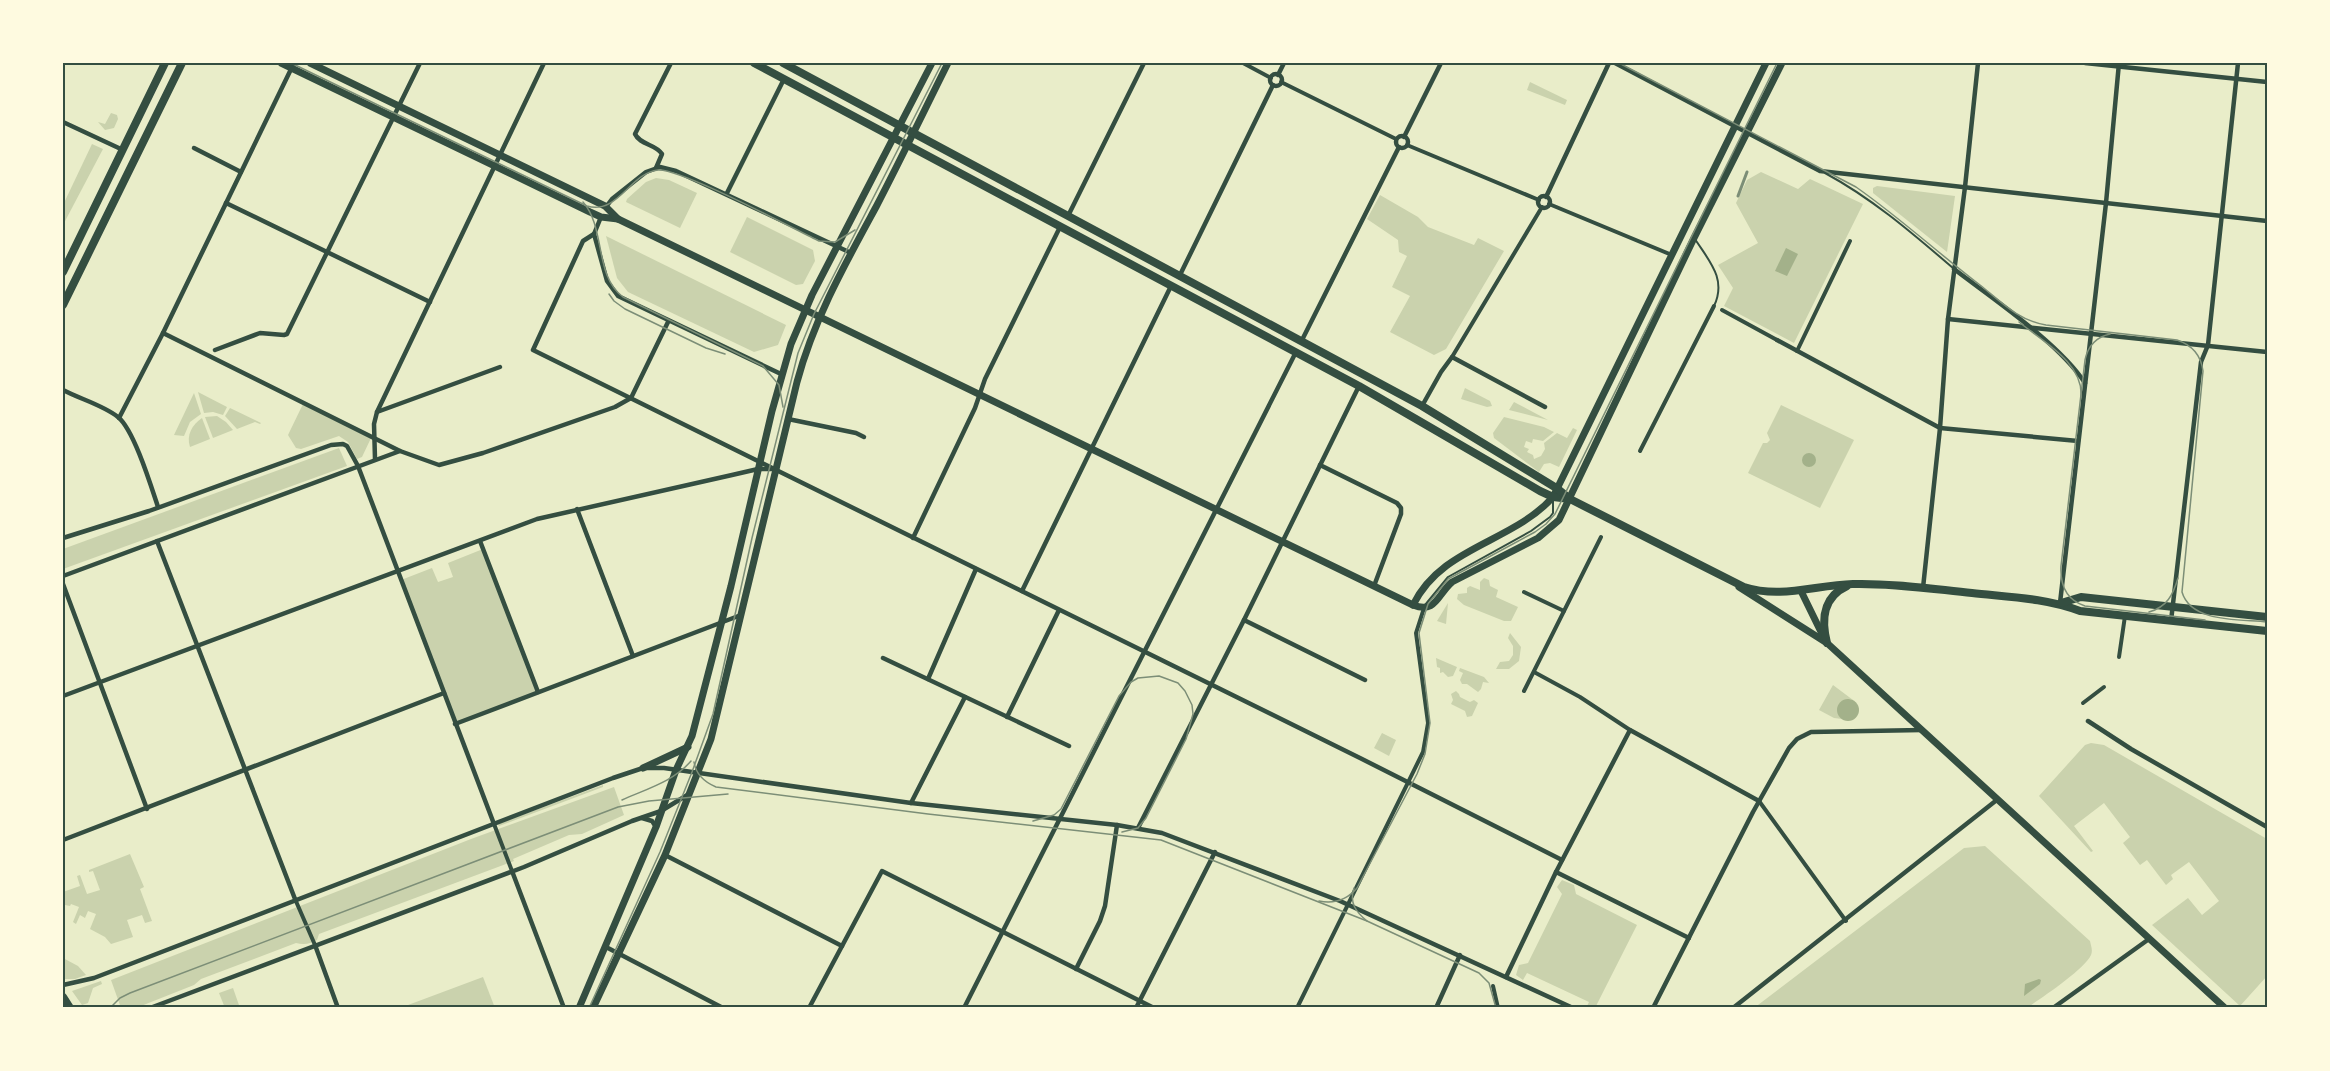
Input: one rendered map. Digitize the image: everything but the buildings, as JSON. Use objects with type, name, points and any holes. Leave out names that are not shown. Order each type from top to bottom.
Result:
[{"type":"main road","points":[[63,272],[165,63]]},
{"type":"main road","points":[[63,305],[182,63]]},
{"type":"main road","points":[[281,63],[293,66],[601,217],[618,219]]},
{"type":"main road","points":[[310,63],[606,207],[618,219],[1374,586],[1424,608],[1433,605],[1443,591],[1461,576],[1546,533],[1558,520],[1694,238],[1782,63]]},
{"type":"main road","points":[[754,63],[1359,386],[1553,497],[1570,499]]},
{"type":"main road","points":[[579,1008],[656,827],[676,770],[688,747],[702,701],[791,344],[805,310],[932,63]]},
{"type":"main road","points":[[593,1008],[664,855],[718,715],[801,366],[819,316],[908,146],[948,63]]},
{"type":"main road","points":[[1413,604],[1430,579],[1445,566],[1526,520],[1553,497],[1766,63]]},
{"type":"main road","points":[[788,64],[1179,277],[1422,406],[1558,489],[1570,499],[1729,581],[1827,643],[2225,1008]]},
{"type":"main road","points":[[1729,581],[1766,593],[1851,584],[1923,588],[2060,603],[2080,611],[2267,632]]},
{"type":"main road","points":[[1827,643],[1823,629],[1827,605],[1833,594],[1851,584]]},
{"type":"main road","points":[[1801,591],[1827,643]]},
{"type":"main road","points":[[2060,603],[2081,597],[2267,617]]},
{"type":"main road","points":[[643,768],[688,747]]},
{"type":"main road","points":[[63,998],[70,1008]]},
{"type":"street","points":[[215,350],[260,333],[284,335],[289,331],[420,63]]},
{"type":"street","points":[[375,459],[374,424],[377,412],[544,63]]},
{"type":"street","points":[[656,168],[662,154],[660,150],[638,139],[635,134],[671,63]]},
{"type":"street","points":[[1068,216],[1144,63]]},
{"type":"street","points":[[1179,277],[1273,85],[1270,78],[1243,63]]},
{"type":"street","points":[[1270,78],[1278,75],[1284,63]]},
{"type":"street","points":[[1278,75],[1281,82],[1396,139],[1404,137],[1441,63]]},
{"type":"street","points":[[1546,197],[1609,63]]},
{"type":"street","points":[[1615,63],[1820,171],[2267,221]]},
{"type":"street","points":[[1923,588],[1940,428],[1948,319],[1978,63]]},
{"type":"street","points":[[2085,63],[2267,82]]},
{"type":"street","points":[[2171,621],[2201,362],[2208,345],[2238,63]]},
{"type":"street","points":[[2060,603],[2106,203],[2119,65]]},
{"type":"street","points":[[119,418],[293,66]]},
{"type":"street","points":[[727,193],[784,79]]},
{"type":"street","points":[[1273,85],[1278,86],[1281,82]]},
{"type":"street","points":[[63,122],[123,150]]},
{"type":"street","points":[[1404,137],[1407,144],[1539,200]]},
{"type":"street","points":[[1301,342],[1399,147],[1396,139]]},
{"type":"street","points":[[1399,147],[1402,148],[1407,144]]},
{"type":"street","points":[[194,148],[241,172]]},
{"type":"street","points":[[606,207],[612,199],[641,175],[656,168],[671,169],[727,193],[851,254]]},
{"type":"street","points":[[1539,200],[1542,196],[1546,197]]},
{"type":"street","points":[[1546,197],[1549,199],[1549,204]]},
{"type":"street","points":[[1539,200],[1542,207]]},
{"type":"street","points":[[226,204],[430,302]]},
{"type":"street","points":[[1422,406],[1542,207],[1549,204],[1672,255]]},
{"type":"street","points":[[601,217],[594,234],[583,241],[532,350],[631,398],[759,465],[776,469],[1562,860]]},
{"type":"street","points":[[914,538],[981,395],[986,379],[1060,227]]},
{"type":"street","points":[[594,234],[607,281],[614,293],[622,300],[782,374]]},
{"type":"street","points":[[1797,351],[1850,241]]},
{"type":"street","points":[[1954,269],[2031,328],[2072,365],[2085,383]]},
{"type":"street","points":[[1022,591],[1171,286]]},
{"type":"street","points":[[1640,451],[1714,306]]},
{"type":"street","points":[[1722,310],[1940,428],[2078,441]]},
{"type":"street","points":[[1948,319],[2267,351]]},
{"type":"street","points":[[163,333],[400,451],[444,465],[615,407],[631,398],[668,322]]},
{"type":"street","points":[[964,1008],[1296,352]]},
{"type":"street","points":[[1452,357],[1545,406]]},
{"type":"street","points":[[377,412],[500,367]]},
{"type":"street","points":[[1138,828],[1359,386]]},
{"type":"street","points":[[63,390],[119,418],[129,433],[158,507]]},
{"type":"street","points":[[788,419],[864,437]]},
{"type":"street","points":[[63,538],[338,443],[347,446],[358,466],[564,1008]]},
{"type":"street","points":[[63,576],[400,451]]},
{"type":"street","points":[[63,696],[537,519],[759,465]]},
{"type":"street","points":[[1320,465],[1397,503],[1401,508],[1401,514],[1374,586]]},
{"type":"street","points":[[577,509],[633,656]]},
{"type":"street","points":[[1524,691],[1601,537]]},
{"type":"street","points":[[157,541],[338,1008]]},
{"type":"street","points":[[480,541],[538,692]]},
{"type":"street","points":[[928,679],[976,569]]},
{"type":"street","points":[[63,584],[147,809]]},
{"type":"street","points":[[1524,592],[1564,611]]},
{"type":"street","points":[[1297,1008],[1410,783],[1423,752],[1428,723],[1416,633],[1424,608]]},
{"type":"street","points":[[1007,717],[1059,610]]},
{"type":"street","points":[[455,724],[741,615]]},
{"type":"street","points":[[2119,657],[2125,616]]},
{"type":"street","points":[[1244,620],[1365,680]]},
{"type":"street","points":[[883,658],[1069,746]]},
{"type":"street","points":[[1534,672],[1580,697],[1630,730],[1759,801],[1846,921]]},
{"type":"street","points":[[2083,703],[2104,687]]},
{"type":"street","points":[[63,840],[444,693]]},
{"type":"street","points":[[911,803],[965,697]]},
{"type":"street","points":[[2088,721],[2131,749],[2267,826]]},
{"type":"street","points":[[1506,977],[1562,860],[1630,730]]},
{"type":"street","points":[[1653,1008],[1759,801],[1789,748],[1804,734],[1811,732],[1923,730]]},
{"type":"street","points":[[63,985],[94,978],[295,899],[643,768],[676,770],[911,803],[1117,825],[1162,833],[1348,904],[1573,1008]]},
{"type":"street","points":[[150,1008],[512,872],[661,812],[689,794]]},
{"type":"street","points":[[1734,1008],[1998,799]]},
{"type":"street","points":[[642,818],[652,821],[656,827]]},
{"type":"street","points":[[1076,969],[1105,906],[1117,825]]},
{"type":"street","points":[[1136,1008],[1215,852]]},
{"type":"street","points":[[664,855],[842,946]]},
{"type":"street","points":[[809,1008],[882,871],[1154,1008]]},
{"type":"street","points":[[1556,872],[1689,938]]},
{"type":"street","points":[[2053,1008],[2150,939]]},
{"type":"street","points":[[606,946],[723,1008]]},
{"type":"street","points":[[1436,1008],[1460,955]]},
{"type":"street","points":[[1493,987],[1498,1008]]},
{"type":"lane","points":[[1820,171],[1854,189],[1885,210],[1954,269]]},
{"type":"lane","points":[[1694,238],[1719,278],[1719,294],[1714,306]]},
{"type":"lane","points":[[1424,608],[1436,589],[1448,577],[1531,531],[1550,517],[1553,513],[1553,497]]},
{"type":"shaded area","points":[[1530,82],[1567,100],[1565,105],[1527,90]]},
{"type":"shaded area","points":[[111,113],[117,115],[118,119],[114,128],[105,130],[98,122],[105,124]]},
{"type":"shaded area","points":[[92,144],[103,149],[63,225],[63,205]]},
{"type":"shaded area","points":[[1761,172],[1798,189],[1810,179],[1863,204],[1794,343],[1724,306],[1733,288],[1718,265],[1758,243],[1736,203],[1747,180]]},
{"type":"shaded area","points":[[656,178],[669,180],[697,193],[680,228],[626,202],[646,182]]},
{"type":"shaded area","points":[[1877,186],[1955,196],[1947,252],[1873,193],[1873,188]]},
{"type":"shaded area","points":[[1380,195],[1418,217],[1428,227],[1474,245],[1478,238],[1504,251],[1446,349],[1434,355],[1390,332],[1410,296],[1392,287],[1407,256],[1399,252],[1398,240],[1367,219]]},
{"type":"shaded area","points":[[747,217],[813,250],[815,261],[803,284],[796,285],[730,252]]},
{"type":"shaded area","points":[[606,236],[786,325],[778,345],[754,352],[628,292],[617,278]]},
{"type":"shaded area","points":[[1786,248],[1798,254],[1787,276],[1775,271]]},
{"type":"shaded area","points":[[1465,388],[1490,401],[1492,406],[1487,407],[1461,399]]},
{"type":"shaded area","points":[[198,392],[227,407],[223,415],[213,412],[204,413]]},
{"type":"shaded area","points":[[194,393],[201,414],[190,422],[184,436],[174,435]]},
{"type":"shaded area","points":[[1514,402],[1548,420],[1509,410]]},
{"type":"shaded area","points":[[303,404],[371,438],[362,457],[357,459],[348,442],[339,436],[301,449],[296,448],[288,435]]},
{"type":"shaded area","points":[[1781,405],[1854,440],[1820,508],[1748,473],[1763,443],[1770,440],[1767,433]]},
{"type":"shaded area","points":[[230,408],[261,423],[255,422],[237,429],[225,416]]},
{"type":"shaded area","points":[[217,416],[233,430],[213,438],[205,417]]},
{"type":"shaded area","points":[[1504,417],[1544,427],[1554,432],[1543,441],[1533,439],[1532,443],[1526,441],[1524,447],[1529,449],[1527,452],[1533,455],[1534,459],[1541,456],[1545,449],[1544,443],[1557,433],[1567,438],[1573,428],[1577,430],[1559,467],[1550,463],[1544,464],[1539,472],[1494,438],[1493,433]]},
{"type":"shaded area","points":[[202,418],[210,439],[190,447],[191,431]]},
{"type":"shaded area","points":[[339,448],[347,466],[63,569],[63,549]]},
{"type":"shaded area","points":[[1806,453],[1812,453],[1816,460],[1812,467],[1806,467],[1802,463],[1802,457]]},
{"type":"shaded area","points":[[483,549],[538,692],[455,724],[401,580],[432,568],[438,582],[453,577],[448,563]]},
{"type":"shaded area","points":[[1484,578],[1489,580],[1490,586],[1498,590],[1496,597],[1518,607],[1511,621],[1504,621],[1464,605],[1457,599],[1458,594],[1467,593],[1467,588],[1470,586],[1480,590],[1480,582]]},
{"type":"shaded area","points":[[1448,603],[1446,624],[1437,621]]},
{"type":"shaded area","points":[[1510,633],[1521,647],[1519,661],[1509,669],[1496,669],[1500,662],[1509,661],[1513,655],[1513,646],[1508,638]]},
{"type":"shaded area","points":[[1436,658],[1457,667],[1453,676],[1448,677],[1443,672],[1440,673]]},
{"type":"shaded area","points":[[1460,668],[1484,677],[1489,683],[1483,682],[1478,692],[1467,684],[1462,684],[1460,680],[1463,673],[1459,671]]},
{"type":"shaded area","points":[[1833,685],[1853,700],[1850,699],[1838,713],[1842,719],[1834,718],[1819,710]]},
{"type":"shaded area","points":[[1456,691],[1460,697],[1478,703],[1472,716],[1467,717],[1465,711],[1451,704],[1453,700],[1451,694]]},
{"type":"shaded area","points":[[1848,699],[1858,706],[1859,710],[1852,720],[1848,721],[1838,714],[1837,710],[1844,700]]},
{"type":"shaded area","points":[[1382,733],[1396,740],[1389,756],[1374,748]]},
{"type":"shaded area","points":[[2091,743],[2104,745],[2267,839],[2267,976],[2240,1006],[2152,925],[2188,898],[2202,915],[2219,901],[2189,862],[2171,875],[2173,879],[2166,885],[2147,860],[2140,865],[2123,843],[2130,837],[2104,803],[2074,826],[2093,851],[2091,852],[2039,796],[2085,745]]},
{"type":"shaded area","points":[[603,785],[603,787],[499,826],[498,824]]},
{"type":"shaded area","points":[[614,787],[624,815],[582,834],[569,835],[513,859],[514,861],[319,934],[317,940],[312,942],[296,943],[201,979],[194,985],[136,1008],[121,1008],[111,980],[471,839]]},
{"type":"shaded area","points":[[1985,846],[2090,941],[2092,953],[2087,961],[2042,998],[2027,1008],[1754,1008],[1964,848]]},
{"type":"shaded area","points":[[130,854],[144,887],[140,889],[152,921],[145,923],[142,915],[127,920],[133,937],[111,944],[105,937],[90,929],[96,914],[88,911],[85,918],[80,915],[76,924],[73,922],[79,907],[71,904],[63,908],[63,892],[80,886],[77,876],[80,875],[87,894],[100,890],[93,871],[89,872],[89,870]]},
{"type":"shaded area","points":[[1562,880],[1574,885],[1576,894],[1637,925],[1595,1008],[1586,1008],[1589,1002],[1527,973],[1523,980],[1516,975],[1519,965],[1528,963],[1562,894],[1557,887]]},
{"type":"shaded area","points":[[63,958],[78,966],[86,975],[75,979],[63,979]]},
{"type":"shaded area","points":[[483,977],[495,1008],[400,1008]]},
{"type":"shaded area","points":[[2039,979],[2040,984],[2024,996],[2025,984]]},
{"type":"shaded area","points":[[101,981],[102,984],[93,988],[88,1003],[82,1005],[72,991]]},
{"type":"shaded area","points":[[233,988],[240,1008],[225,1008],[219,993]]},
{"type":"tram line","points":[[291,63],[587,206],[607,205],[639,178],[658,170],[689,178],[819,241],[835,242],[855,230]]},
{"type":"tram line","points":[[589,1008],[660,852],[713,714],[752,538],[798,353],[814,314],[942,63]]},
{"type":"tram line","points":[[1619,63],[1856,187],[2003,304],[2027,319],[2046,325],[2177,340],[2191,348],[2198,355],[2203,371],[2182,592],[2187,602],[2206,614],[2218,618],[2267,622]]},
{"type":"tram line","points":[[1319,901],[1340,900],[1349,896],[1357,888],[1417,774],[1425,754],[1430,723],[1419,633],[1428,604],[1448,579],[1535,532],[1555,514],[1777,63]]},
{"type":"tram line","points":[[583,202],[595,225],[604,265],[614,288],[623,297],[763,366],[779,385],[783,407]]},
{"type":"tram line","points":[[609,294],[625,309],[706,348],[725,354]]},
{"type":"tram line","points":[[2019,322],[2050,345],[2069,363],[2080,385],[2081,397]]},
{"type":"tram line","points":[[2110,334],[2093,343],[2085,360],[2061,566],[2063,585],[2073,600],[2085,606],[2205,620]]},
{"type":"tram line","points":[[2149,612],[2165,604],[2178,578]]},
{"type":"tram line","points":[[1033,821],[1054,815],[1061,809],[1119,696],[1131,682],[1138,678],[1159,676],[1178,683],[1192,705],[1193,714],[1186,739],[1146,818],[1138,828],[1122,832]]},
{"type":"tram line","points":[[622,800],[668,780],[691,761]]},
{"type":"tram line","points":[[694,762],[701,778],[716,787],[1161,840],[1367,921],[1479,973],[1489,983],[1496,1008]]},
{"type":"tram line","points":[[110,1008],[120,998],[130,993],[618,807],[649,801],[728,794]]},
{"type":"tram line","points":[[1354,888],[1352,898],[1354,907],[1367,921]]},
{"type":"railway","points":[[1738,196],[1747,172]]}]
